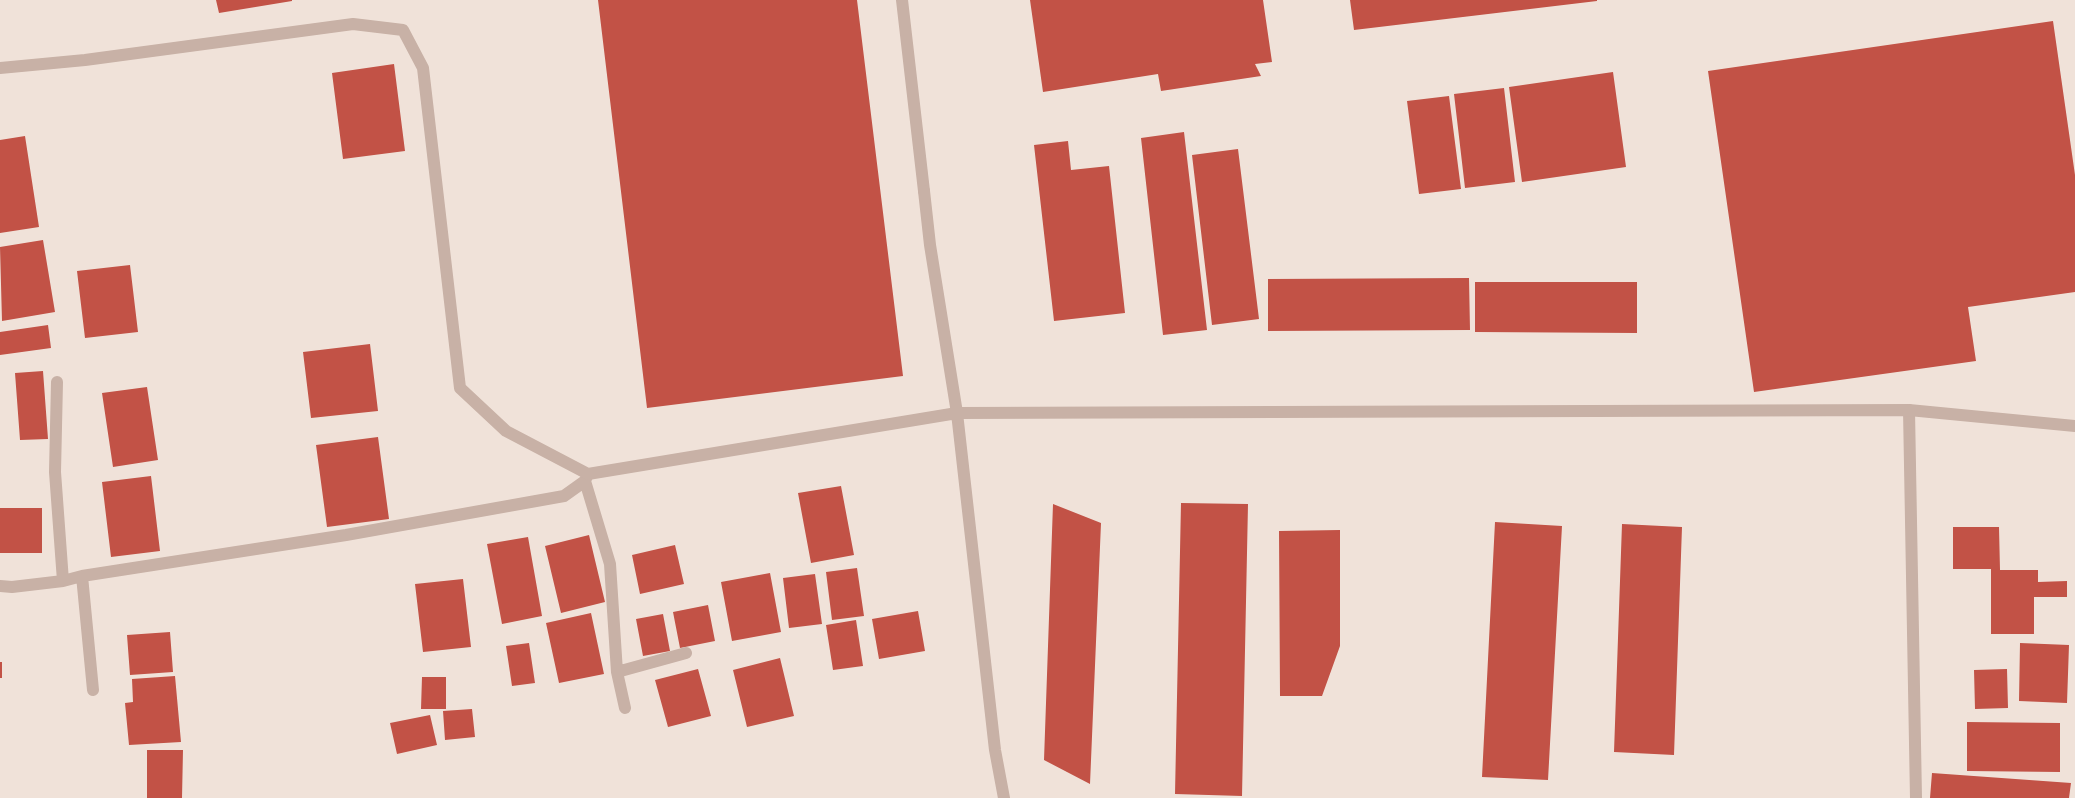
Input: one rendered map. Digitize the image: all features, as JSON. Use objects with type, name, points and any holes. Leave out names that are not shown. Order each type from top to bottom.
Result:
[{"type":"street","points":[[902,0],[930,245],[957,413],[995,750],[1004,798]]},
{"type":"street","points":[[0,68],[85,60],[353,24],[403,30],[423,68],[460,388],[506,431],[586,478],[610,564],[617,672],[625,708]]},
{"type":"street","points":[[57,382],[55,472],[63,581]]},
{"type":"street","points":[[1909,410],[1916,798]]},
{"type":"street","points":[[0,586],[12,587],[63,581],[82,576],[346,535],[564,496],[586,478],[957,413],[1909,410],[2075,426]]},
{"type":"street","points":[[82,576],[93,690]]},
{"type":"street","points":[[617,672],[686,653]]},
{"type":"building","points":[[216,0],[292,0],[292,1],[219,13]]},
{"type":"building","points":[[598,0],[857,0],[903,376],[647,408]]},
{"type":"building","points":[[1030,0],[1263,0],[1272,62],[1255,64],[1261,76],[1161,91],[1158,74],[1043,92]]},
{"type":"building","points":[[1350,0],[1597,0],[1597,1],[1354,30]]},
{"type":"building","points":[[2053,21],[2075,175],[2075,292],[1968,307],[1976,361],[1754,392],[1708,71]]},
{"type":"building","points":[[394,64],[405,151],[343,159],[332,73]]},
{"type":"building","points":[[1613,72],[1626,167],[1522,182],[1509,87]]},
{"type":"building","points":[[1504,88],[1515,182],[1465,188],[1454,94]]},
{"type":"building","points":[[1449,96],[1461,189],[1419,194],[1407,101]]},
{"type":"building","points":[[1184,132],[1207,330],[1163,335],[1141,138]]},
{"type":"building","points":[[25,136],[39,227],[0,233],[0,140]]},
{"type":"building","points":[[1068,141],[1071,170],[1109,166],[1125,313],[1054,321],[1034,145]]},
{"type":"building","points":[[1238,149],[1259,319],[1212,325],[1192,155]]},
{"type":"building","points":[[43,240],[55,312],[2,321],[0,247]]},
{"type":"building","points":[[130,265],[138,332],[85,338],[77,271]]},
{"type":"building","points":[[1469,278],[1470,330],[1268,331],[1268,279]]},
{"type":"building","points":[[1475,282],[1637,282],[1637,333],[1475,332]]},
{"type":"building","points":[[48,325],[51,348],[0,355],[0,332]]},
{"type":"building","points":[[370,344],[378,411],[311,418],[303,352]]},
{"type":"building","points":[[43,371],[48,439],[20,440],[15,373]]},
{"type":"building","points":[[147,387],[158,460],[113,467],[102,393]]},
{"type":"building","points":[[378,437],[389,519],[327,527],[316,445]]},
{"type":"building","points":[[151,476],[160,551],[111,557],[102,482]]},
{"type":"building","points":[[841,486],[854,555],[811,563],[798,493]]},
{"type":"building","points":[[1181,503],[1248,504],[1242,796],[1175,794]]},
{"type":"building","points":[[1053,504],[1101,523],[1090,784],[1044,760]]},
{"type":"building","points":[[0,508],[42,508],[42,553],[0,553]]},
{"type":"building","points":[[1495,522],[1562,526],[1548,780],[1482,777]]},
{"type":"building","points":[[1622,524],[1682,527],[1674,755],[1614,752]]},
{"type":"building","points":[[1953,527],[1999,527],[2000,570],[2038,570],[2038,582],[2067,581],[2067,597],[2034,597],[2034,634],[1991,634],[1991,569],[1953,569]]},
{"type":"building","points":[[1340,530],[1340,646],[1322,696],[1280,696],[1279,531]]},
{"type":"building","points":[[589,535],[605,602],[561,613],[545,546]]},
{"type":"building","points":[[528,537],[542,616],[502,624],[487,544]]},
{"type":"building","points":[[675,545],[684,584],[640,594],[632,555]]},
{"type":"building","points":[[857,568],[864,616],[832,620],[826,572]]},
{"type":"building","points":[[770,573],[781,632],[732,641],[721,582]]},
{"type":"building","points":[[815,574],[822,624],[789,628],[783,578]]},
{"type":"building","points":[[463,579],[471,647],[423,652],[415,584]]},
{"type":"building","points":[[708,605],[715,641],[680,648],[673,612]]},
{"type":"building","points":[[918,611],[925,651],[879,659],[872,619]]},
{"type":"building","points":[[591,613],[604,674],[559,683],[546,623]]},
{"type":"building","points":[[663,614],[670,651],[643,656],[636,619]]},
{"type":"building","points":[[856,620],[863,666],[833,670],[826,625]]},
{"type":"building","points":[[170,632],[173,672],[130,675],[127,635]]},
{"type":"building","points":[[529,643],[535,683],[512,686],[506,646]]},
{"type":"building","points":[[2020,643],[2069,645],[2067,703],[2019,701]]},
{"type":"building","points":[[780,658],[794,716],[747,727],[733,670]]},
{"type":"building","points":[[0,662],[2,662],[2,678],[0,678]]},
{"type":"building","points":[[698,669],[711,716],[668,727],[655,680]]},
{"type":"building","points":[[2007,669],[2008,708],[1975,709],[1974,670]]},
{"type":"building","points":[[175,676],[181,742],[129,745],[125,703],[133,702],[132,679]]},
{"type":"building","points":[[422,677],[446,677],[446,709],[421,709]]},
{"type":"building","points":[[472,709],[475,737],[445,740],[443,711]]},
{"type":"building","points":[[430,715],[437,745],[397,754],[390,723]]},
{"type":"building","points":[[1967,722],[2060,723],[2060,772],[1967,771]]},
{"type":"building","points":[[147,750],[183,750],[182,798],[147,798]]},
{"type":"building","points":[[1932,773],[2071,783],[2069,798],[1930,798]]}]
